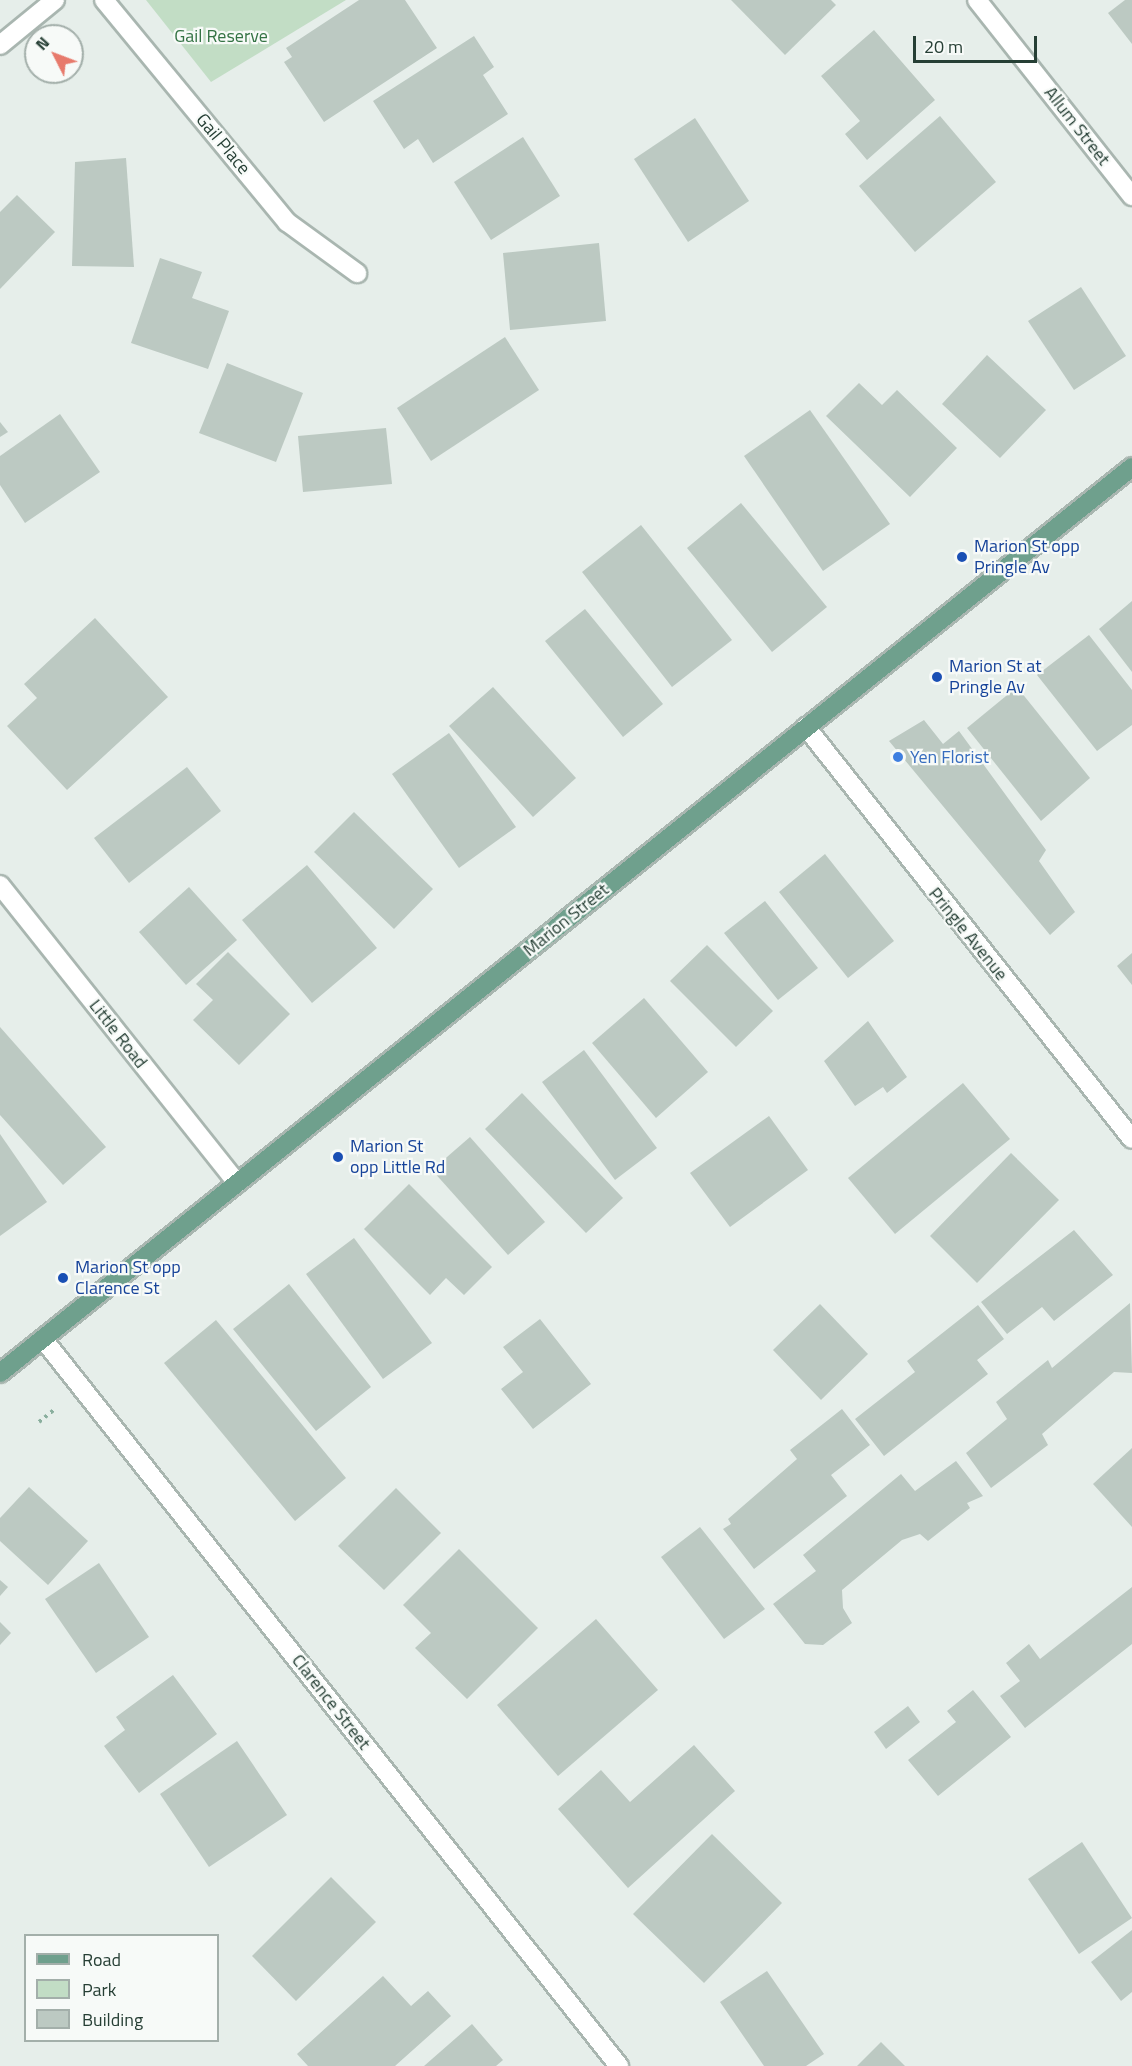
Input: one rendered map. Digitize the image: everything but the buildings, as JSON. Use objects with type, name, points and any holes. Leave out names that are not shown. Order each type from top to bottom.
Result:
[{"type":"main road","name":"Marion Street","points":[[0,1373],[1132,467]]},
{"type":"street","points":[[0,45],[55,0]]},
{"type":"street","name":"Gail Place","points":[[104,0],[287,222],[357,273]]},
{"type":"street","name":"Allum Street","points":[[977,0],[1132,196]]},
{"type":"street","name":"Pringle Avenue","points":[[806,727],[1132,1139]]},
{"type":"street","name":"Little Road","points":[[0,885],[237,1184]]},
{"type":"street","name":"Clarence Street","points":[[43,1339],[619,2066]]},
{"type":"path","points":[[39,1422],[55,1408]]},
{"type":"green space","name":"Gail Reserve","points":[[146,0],[346,0],[211,82]]},
{"type":"place","name":"Marion St opp Pringle Av","points":[[962,557]]},
{"type":"place","name":"Marion St at Pringle Av","points":[[937,677]]},
{"type":"place","name":"Yen Florist","points":[[898,757]]},
{"type":"place","name":"Marion St opp Little Rd","points":[[338,1157]]},
{"type":"place","name":"Marion St opp Clarence St","points":[[63,1278]]}]
